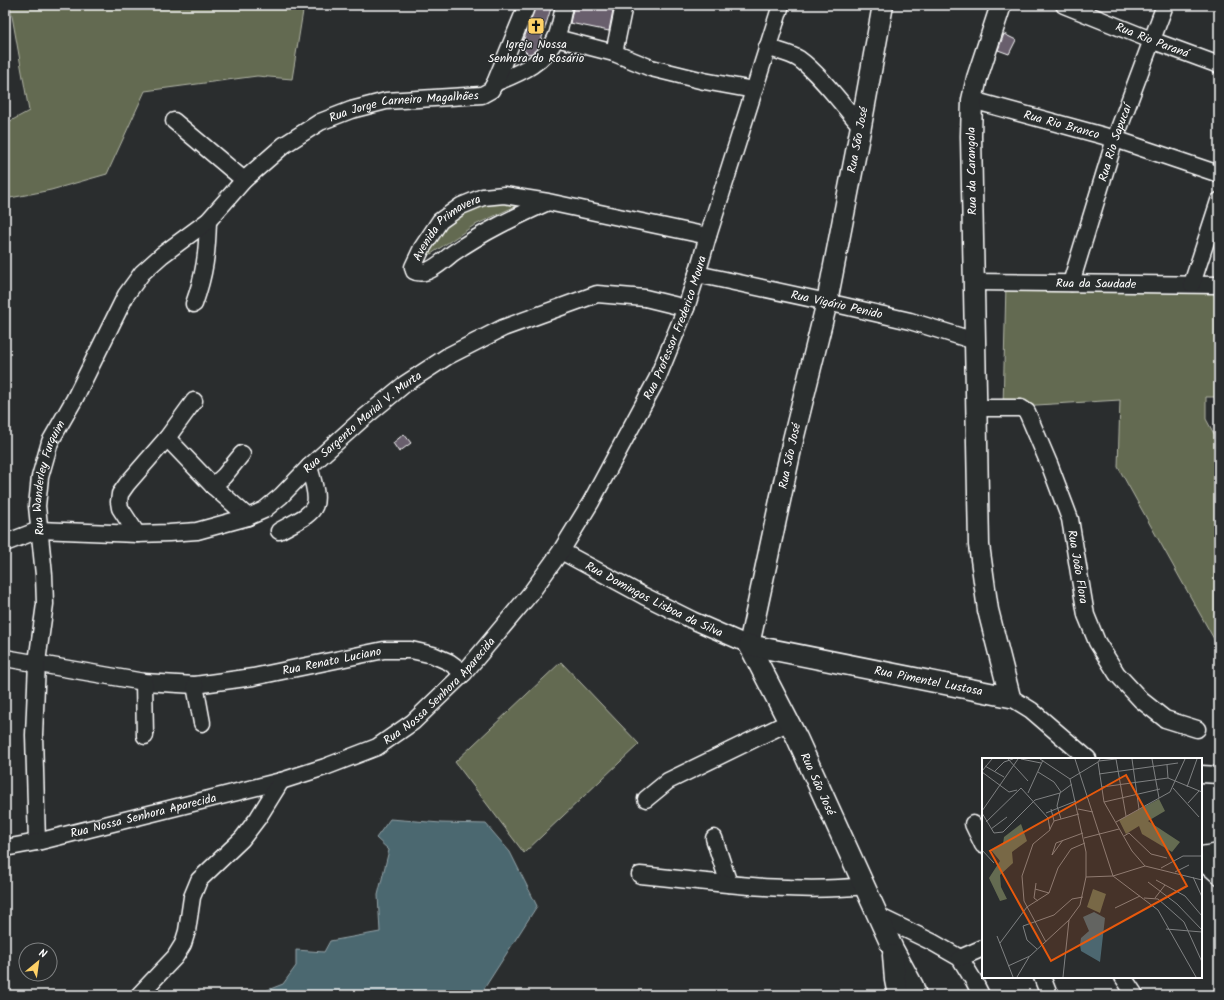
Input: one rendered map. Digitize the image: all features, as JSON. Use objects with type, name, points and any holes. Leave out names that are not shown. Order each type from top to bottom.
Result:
[{"type":"main road","name":"Rua São José","points":[[883,5],[827,302],[793,440],[749,645],[789,722],[893,949],[913,986],[916,995]]},
{"type":"main road","name":"Rua da Carangola","points":[[975,341],[971,136],[972,100],[977,78],[1002,5]]},
{"type":"main road","points":[[975,341],[979,545],[988,610],[1010,697]]},
{"type":"main road","name":"Rua Pimentel Lustosa","points":[[749,645],[1010,697]]},
{"type":"main road","points":[[893,949],[895,980],[898,995]]},
{"type":"street","name":"Rua Jorge Carneiro Magalhães","points":[[244,180],[284,144],[320,122],[351,110],[386,101],[482,95],[491,90],[527,5]]},
{"type":"street","points":[[495,83],[527,70],[538,62],[548,51],[556,38],[564,5]]},
{"type":"street","points":[[614,53],[624,5]]},
{"type":"street","name":"Rua Professor Frederico Moura","points":[[561,551],[591,502],[657,378],[686,308],[781,5]]},
{"type":"street","name":"Rua Rio Paraná","points":[[1064,5],[1151,40],[1219,65]]},
{"type":"street","name":"Rua Rio Sapucaí","points":[[1071,282],[1114,139],[1165,5]]},
{"type":"street","points":[[556,38],[614,53],[651,68],[704,81],[754,90]]},
{"type":"street","points":[[767,47],[799,59],[809,68],[861,126]]},
{"type":"street","name":"Rua Rio Branco","points":[[972,100],[1114,139],[1219,174]]},
{"type":"street","points":[[174,121],[244,180]]},
{"type":"street","name":"Rua Wanderley Furquim","points":[[36,842],[34,735],[37,662],[45,604],[44,575],[37,506],[40,484],[50,442],[74,400],[126,295],[142,273],[162,254],[208,222],[244,180]]},
{"type":"street","name":"Avenida Primavera","points":[[548,202],[511,218],[471,240],[431,269],[423,273],[414,271],[413,267],[422,248],[440,221],[461,206],[483,197],[504,195],[548,202],[708,236]]},
{"type":"street","points":[[1192,284],[1219,201]]},
{"type":"street","points":[[194,304],[205,270],[208,222]]},
{"type":"street","name":"Rua Vigário Penido","points":[[697,274],[910,321],[975,341]]},
{"type":"street","name":"Rua da Saudade","points":[[974,282],[1219,285]]},
{"type":"street","name":"Rua Sargento Marial V. Murta","points":[[39,530],[138,534],[197,531],[248,517],[264,510],[281,496],[309,467],[360,421],[405,384],[448,356],[503,328],[596,294],[645,298],[686,308]]},
{"type":"street","points":[[138,534],[120,508],[120,494],[167,438],[194,401]]},
{"type":"street","name":"Rua João Flora","points":[[976,408],[1021,408],[1027,412],[1055,478],[1070,519],[1086,615],[1097,642],[1117,674],[1141,700],[1165,719],[1197,729]]},
{"type":"street","points":[[167,438],[213,486],[248,517]]},
{"type":"street","points":[[213,486],[224,476],[242,454]]},
{"type":"street","points":[[278,531],[309,514],[315,507],[317,499],[315,486],[309,467]]},
{"type":"street","points":[[5,543],[39,530]]},
{"type":"street","name":"Rua Domingos Lisboa da Silva","points":[[561,551],[644,596],[692,620],[749,645]]},
{"type":"street","name":"Rua Nossa Senhora Aparecida","points":[[5,848],[36,842],[281,781],[325,767],[378,747],[413,722],[464,673],[530,594],[561,551]]},
{"type":"street","name":"Rua Renato Luciano","points":[[5,658],[37,662],[144,682],[195,685],[253,677],[384,650],[412,650],[433,655],[449,662],[464,673]]},
{"type":"street","points":[[144,682],[145,736]]},
{"type":"street","points":[[195,685],[202,724]]},
{"type":"street","name":"Rua Pimentel Lustosa","points":[[1010,697],[1031,710],[1087,758]]},
{"type":"street","points":[[646,799],[668,781],[789,722]]},
{"type":"street","points":[[1202,774],[1219,775]]},
{"type":"street","points":[[139,995],[175,958],[183,944],[187,931],[192,897],[199,880],[242,839],[258,818],[281,781]]},
{"type":"street","points":[[973,824],[982,843]]},
{"type":"street","points":[[714,838],[729,884]]},
{"type":"street","points":[[1202,855],[1219,852]]},
{"type":"street","points":[[1202,861],[1219,876]]},
{"type":"street","points":[[640,875],[729,884],[804,889],[836,889],[864,886]]},
{"type":"street","points":[[878,916],[932,942],[960,958],[981,995]]},
{"type":"street","points":[[960,958],[982,948]]},
{"type":"street","points":[[1042,978],[1049,995]]},
{"type":"street","points":[[1123,978],[1135,995]]},
{"type":"green space","points":[[10,5],[304,5],[292,79],[257,76],[145,91],[107,174],[51,190],[5,199],[5,124],[29,111]]},
{"type":"green space","points":[[489,197],[520,204],[473,226],[419,262],[440,225]]},
{"type":"green space","points":[[1006,283],[1219,287],[1219,397],[1206,397],[1206,419],[1219,443],[1219,648],[1118,467],[1120,400],[1003,407]]},
{"type":"green space","points":[[561,662],[639,744],[524,853],[455,762]]},
{"type":"water","points":[[390,819],[441,823],[486,824],[510,852],[537,906],[480,995],[260,995],[260,993],[283,984],[296,966],[296,950],[324,952],[330,941],[380,932],[378,895],[389,850],[376,838]]},
{"type":"building","name":"Igreja Nossa Senhora do Rosário","points":[[536,5],[552,5],[539,47],[532,53],[528,54],[521,47]]},
{"type":"building","points":[[574,5],[587,5],[613,10],[609,31],[570,23]]},
{"type":"building","points":[[1004,34],[1016,40],[1009,54],[998,50]]},
{"type":"building","points":[[404,434],[411,443],[399,452],[393,443]]},
{"type":"place","name":"Igreja Nossa Senhora do Rosário","points":[[536,26]]}]
